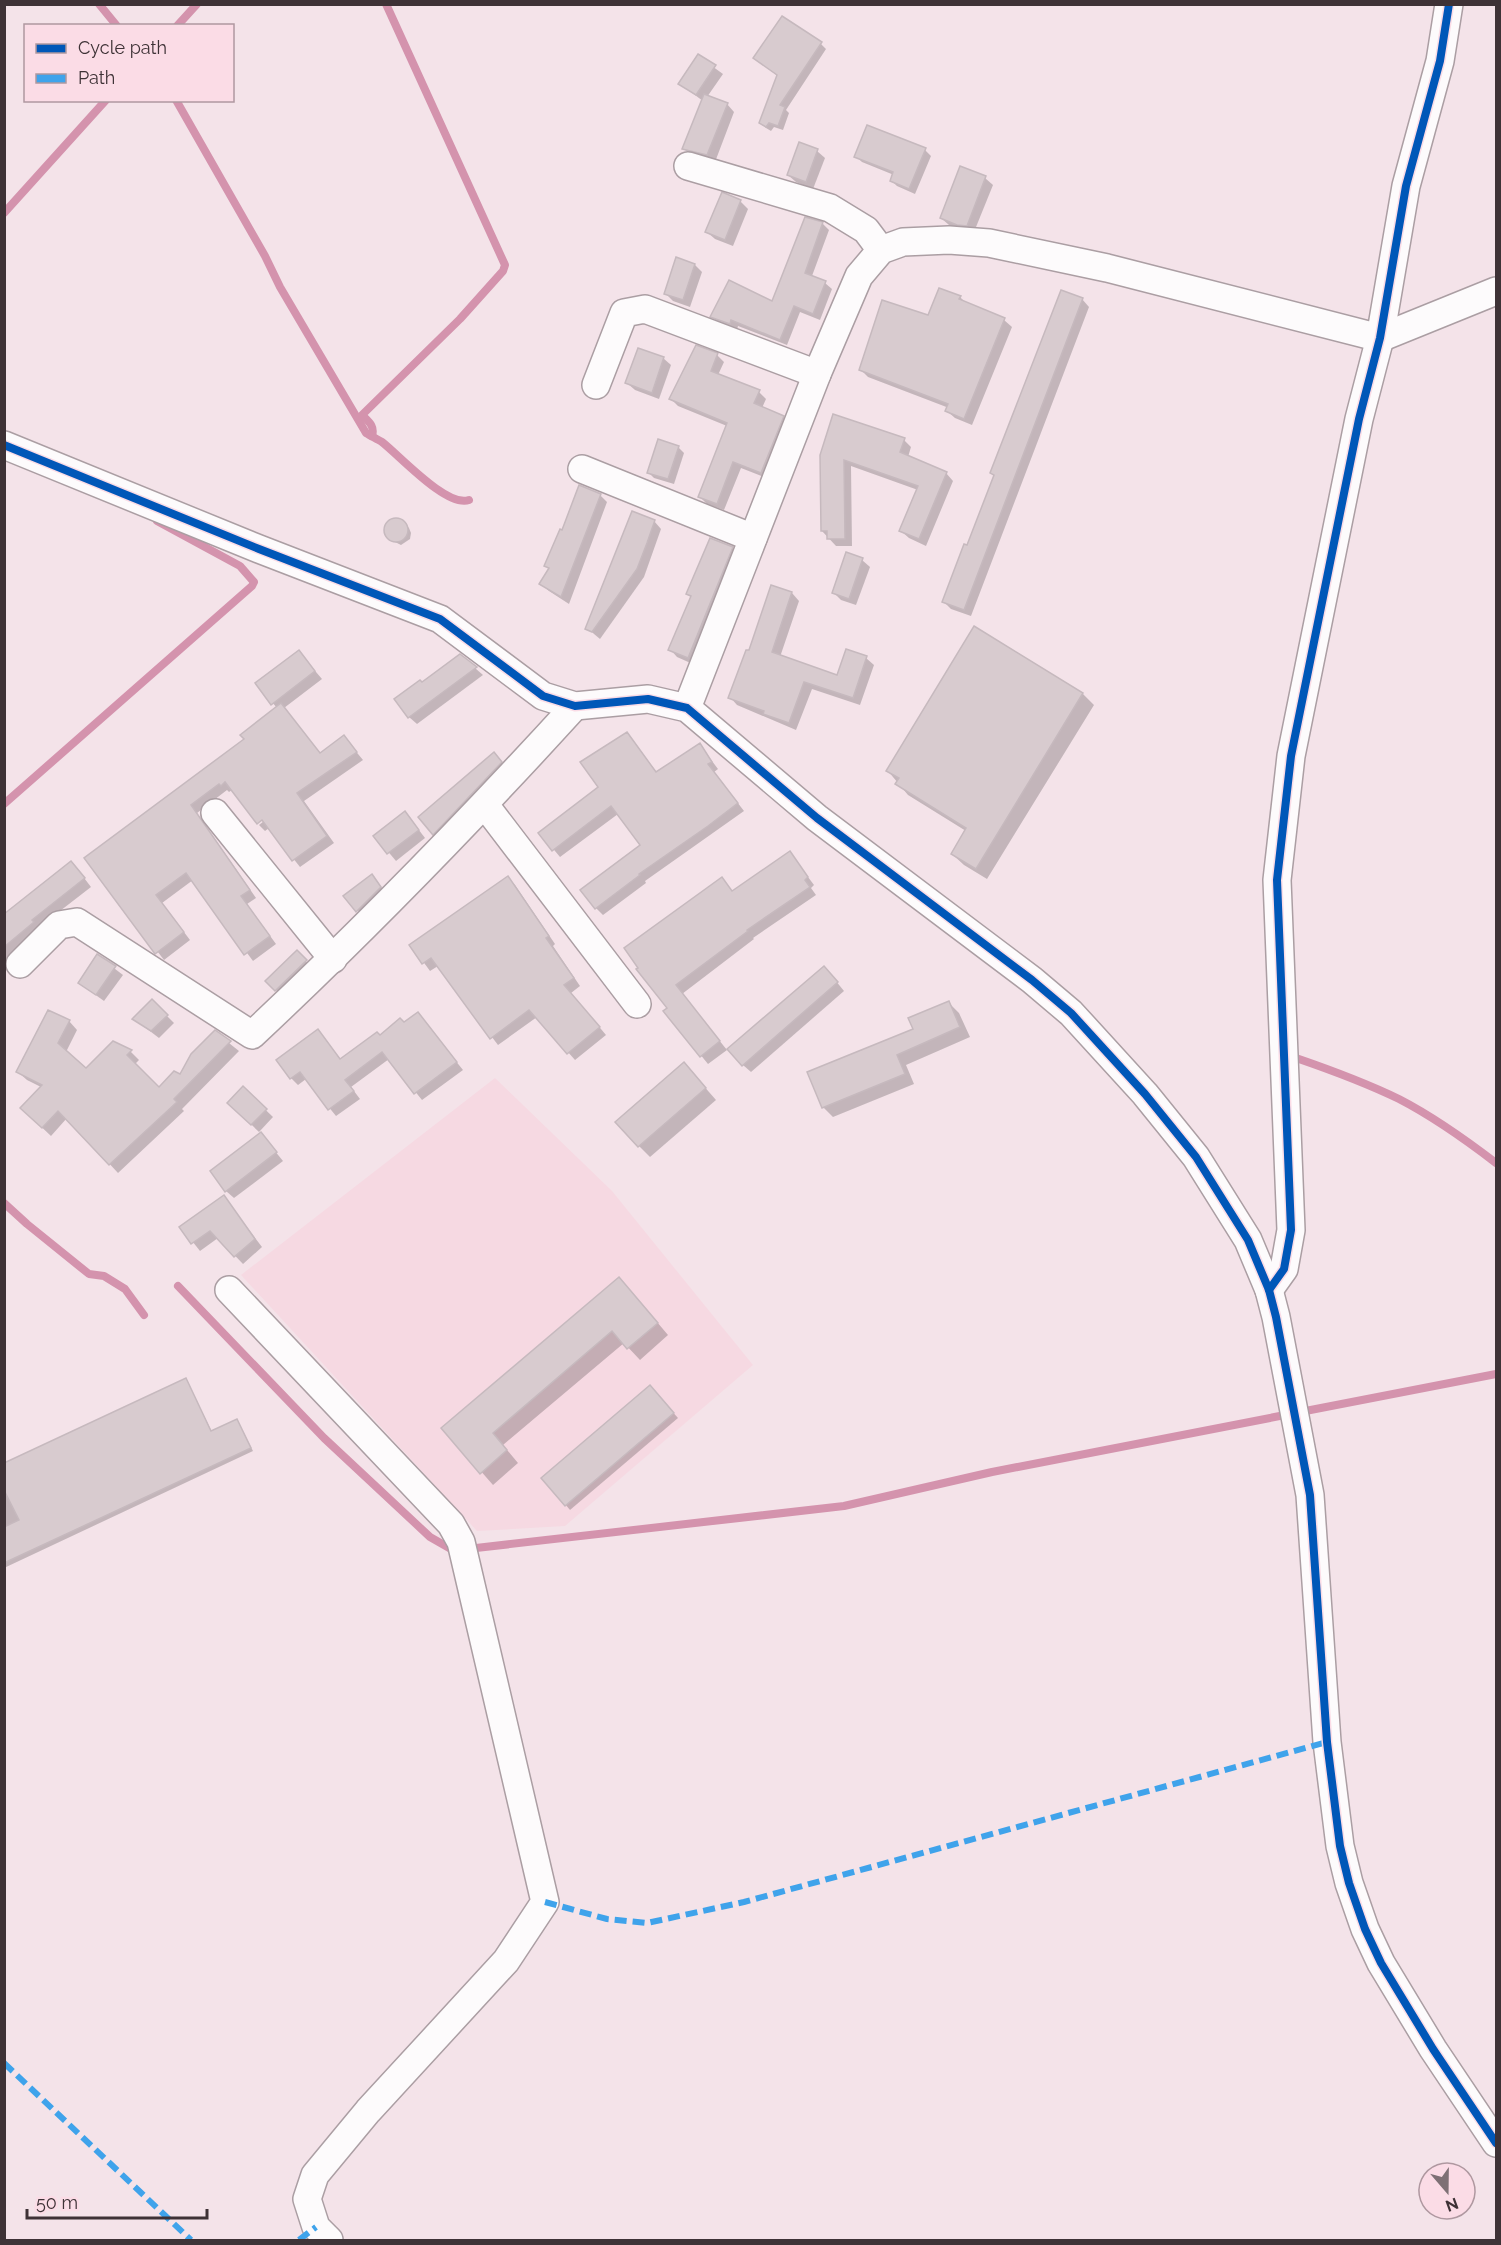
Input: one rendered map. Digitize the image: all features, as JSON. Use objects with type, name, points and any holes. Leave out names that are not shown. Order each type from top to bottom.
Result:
[{"type":"street","points":[[1269,1290],[1284,1269],[1292,1230],[1277,880],[1291,756],[1359,419],[1380,338],[1406,186],[1440,61],[1449,4]]},
{"type":"street","points":[[688,166],[830,208],[866,230],[880,250]]},
{"type":"street","points":[[687,708],[817,374],[859,276],[880,250],[903,242],[950,240],[989,243],[1107,268],[1380,338],[1497,291]]},
{"type":"street","points":[[596,385],[624,313],[645,309],[817,374]]},
{"type":"street","points":[[4,445],[259,549],[440,619],[543,696],[575,706],[648,699],[687,708],[817,818],[1032,980],[1071,1013],[1145,1094],[1196,1157],[1248,1240],[1269,1290],[1276,1317],[1310,1495],[1327,1742],[1340,1846],[1349,1883],[1365,1929],[1381,1963],[1433,2049],[1497,2143]]},
{"type":"street","points":[[582,469],[753,538]]},
{"type":"street","points":[[20,964],[59,925],[77,922],[252,1035],[333,959],[485,805],[575,706]]},
{"type":"street","points":[[485,805],[637,1004]]},
{"type":"street","points":[[215,813],[333,959]]},
{"type":"street","points":[[229,1290],[451,1524],[463,1550],[545,1902],[506,1961],[368,2111],[315,2175],[307,2199],[312,2220],[329,2241]]},
{"type":"shaded area","points":[[495,1078],[612,1191],[753,1365],[565,1526],[477,1531],[241,1275]]},
{"type":"building","points":[[782,16],[822,42],[780,105],[785,107],[778,126],[769,123],[766,127],[759,123],[777,75],[753,58]]},
{"type":"building","points":[[698,54],[716,65],[696,95],[678,84]]},
{"type":"building","points":[[704,94],[728,103],[707,155],[682,149]]},
{"type":"building","points":[[867,125],[926,148],[909,189],[890,181],[893,172],[854,157]]},
{"type":"building","points":[[799,142],[818,149],[806,182],[787,175]]},
{"type":"building","points":[[960,166],[986,176],[967,226],[957,225],[940,218]]},
{"type":"building","points":[[722,192],[741,200],[725,240],[705,232]]},
{"type":"building","points":[[805,217],[823,222],[805,273],[826,281],[813,314],[794,306],[780,340],[731,320],[730,324],[710,317],[729,280],[772,301]]},
{"type":"building","points":[[676,257],[695,264],[683,300],[664,294]]},
{"type":"building","points":[[939,288],[961,296],[959,299],[1005,318],[964,419],[945,411],[948,404],[859,370],[882,300],[928,315]]},
{"type":"building","points":[[1061,290],[1083,298],[964,610],[942,602],[994,475],[990,473]]},
{"type":"building","points":[[696,345],[718,353],[711,371],[760,390],[754,403],[784,416],[761,473],[733,462],[717,504],[698,497],[727,423],[669,399]]},
{"type":"building","points":[[638,348],[664,357],[652,393],[625,383]]},
{"type":"building","points":[[833,414],[905,438],[900,452],[947,472],[919,539],[899,531],[918,486],[844,460],[845,539],[827,539],[827,531],[821,531],[820,455]]},
{"type":"building","points":[[658,439],[679,446],[668,479],[647,473]]},
{"type":"building","points":[[579,485],[601,494],[561,597],[539,584],[549,568],[544,566],[560,529],[562,530]]},
{"type":"building","points":[[632,511],[655,520],[637,569],[592,632],[585,629]]},
{"type":"building","points":[[396,518],[405,521],[408,530],[405,539],[396,542],[387,539],[384,530],[387,521]]},
{"type":"building","points":[[710,538],[733,547],[688,658],[668,650],[691,596],[686,594]]},
{"type":"building","points":[[846,552],[863,558],[849,599],[832,593]]},
{"type":"building","points":[[771,585],[792,592],[772,652],[837,675],[846,649],[867,656],[853,698],[804,682],[789,723],[728,698],[746,650],[749,650]]},
{"type":"building","points":[[974,626],[1083,693],[976,869],[951,854],[966,828],[895,784],[899,778],[886,771]]},
{"type":"building","points":[[299,650],[315,671],[271,705],[255,683]]},
{"type":"building","points":[[460,654],[477,667],[408,718],[394,699]]},
{"type":"building","points":[[281,703],[320,753],[344,735],[357,752],[297,793],[327,836],[292,861],[262,820],[257,824],[225,782],[221,786],[219,784],[191,805],[250,890],[241,896],[270,936],[244,955],[186,873],[156,895],[184,932],[155,954],[84,858],[244,739],[240,735]]},
{"type":"building","points":[[627,732],[656,772],[700,743],[712,762],[708,764],[738,803],[639,874],[595,909],[580,890],[640,845],[611,806],[552,851],[538,833],[598,787],[580,762]]},
{"type":"building","points":[[494,752],[502,762],[433,835],[418,817]]},
{"type":"building","points":[[405,811],[419,830],[387,854],[373,836]]},
{"type":"building","points":[[790,851],[808,877],[805,880],[810,887],[747,930],[676,985],[720,1041],[700,1057],[663,1011],[667,1008],[636,969],[638,968],[624,948],[722,877],[732,891]]},
{"type":"building","points":[[71,861],[85,878],[32,920],[34,922],[4,947],[4,914]]},
{"type":"building","points":[[372,874],[381,887],[356,912],[343,896]]},
{"type":"building","points":[[508,876],[549,936],[546,938],[574,978],[564,985],[600,1027],[567,1054],[529,1010],[490,1039],[431,958],[422,964],[409,945]]},
{"type":"building","points":[[297,950],[307,960],[275,991],[265,981]]},
{"type":"building","points":[[97,954],[116,966],[96,995],[78,983]]},
{"type":"building","points":[[824,966],[838,982],[742,1066],[727,1049]]},
{"type":"building","points":[[152,999],[168,1015],[151,1031],[132,1019]]},
{"type":"building","points":[[949,1001],[960,1027],[897,1055],[905,1074],[822,1108],[807,1072],[913,1029],[908,1018]]},
{"type":"building","points":[[48,1010],[70,1020],[58,1043],[86,1068],[113,1041],[132,1050],[127,1055],[159,1087],[174,1071],[180,1074],[191,1054],[215,1030],[231,1041],[174,1099],[177,1102],[109,1165],[58,1111],[42,1128],[20,1108],[42,1085],[16,1072]]},
{"type":"building","points":[[418,1012],[457,1062],[414,1094],[382,1052],[345,1080],[354,1091],[328,1110],[300,1072],[290,1079],[276,1060],[318,1029],[340,1059],[377,1032],[380,1035],[400,1018],[404,1022]]},
{"type":"building","points":[[684,1062],[706,1088],[638,1147],[615,1122]]},
{"type":"building","points":[[243,1086],[267,1109],[251,1125],[227,1103]]},
{"type":"building","points":[[261,1132],[277,1152],[225,1192],[210,1171]]},
{"type":"building","points":[[224,1195],[255,1239],[234,1257],[210,1231],[191,1244],[179,1227]]},
{"type":"building","points":[[619,1277],[658,1323],[627,1349],[612,1331],[493,1433],[507,1450],[480,1474],[441,1428]]},
{"type":"building","points":[[186,1378],[211,1431],[237,1419],[251,1448],[4,1563],[4,1527],[19,1520],[4,1490],[4,1463]]},
{"type":"building","points":[[650,1385],[674,1413],[565,1506],[541,1478]]},
{"type":"waterway","points":[[99,4],[115,24]]},
{"type":"waterway","points":[[179,24],[197,4]]},
{"type":"waterway","points":[[372,436],[372,427],[362,415],[460,319],[503,271],[505,265],[386,4]]},
{"type":"waterway","points":[[4,213],[104,102]]},
{"type":"waterway","points":[[177,102],[265,256],[280,287],[366,433],[382,442],[437,489],[460,500],[469,500]]},
{"type":"waterway","points":[[4,804],[252,586],[254,582],[240,566],[157,521]]},
{"type":"waterway","points":[[1296,1058],[1399,1099],[1425,1113],[1496,1163]]},
{"type":"waterway","points":[[4,1203],[89,1274],[104,1276],[125,1289],[144,1315]]},
{"type":"waterway","points":[[178,1286],[324,1438],[430,1537],[451,1549],[844,1506],[992,1472],[1496,1374]]},
{"type":"marked path","points":[[545,1902],[607,1919],[647,1923],[744,1902],[1327,1742]]},
{"type":"marked path","points":[[4,2063],[191,2240]]},
{"type":"marked path","points":[[299,2240],[316,2227]]},
{"type":"cycle path","points":[[1269,1290],[1284,1269],[1291,1230],[1277,880],[1291,756],[1359,419],[1380,338],[1406,186],[1440,61],[1449,4]]},
{"type":"cycle path","points":[[4,445],[259,549],[440,619],[543,696],[575,706],[648,699],[687,708],[817,818],[1032,980],[1071,1013],[1145,1094],[1196,1157],[1248,1240],[1269,1290],[1276,1317],[1310,1495],[1327,1742],[1340,1846],[1349,1883],[1365,1929],[1381,1963],[1433,2049],[1496,2143]]}]
